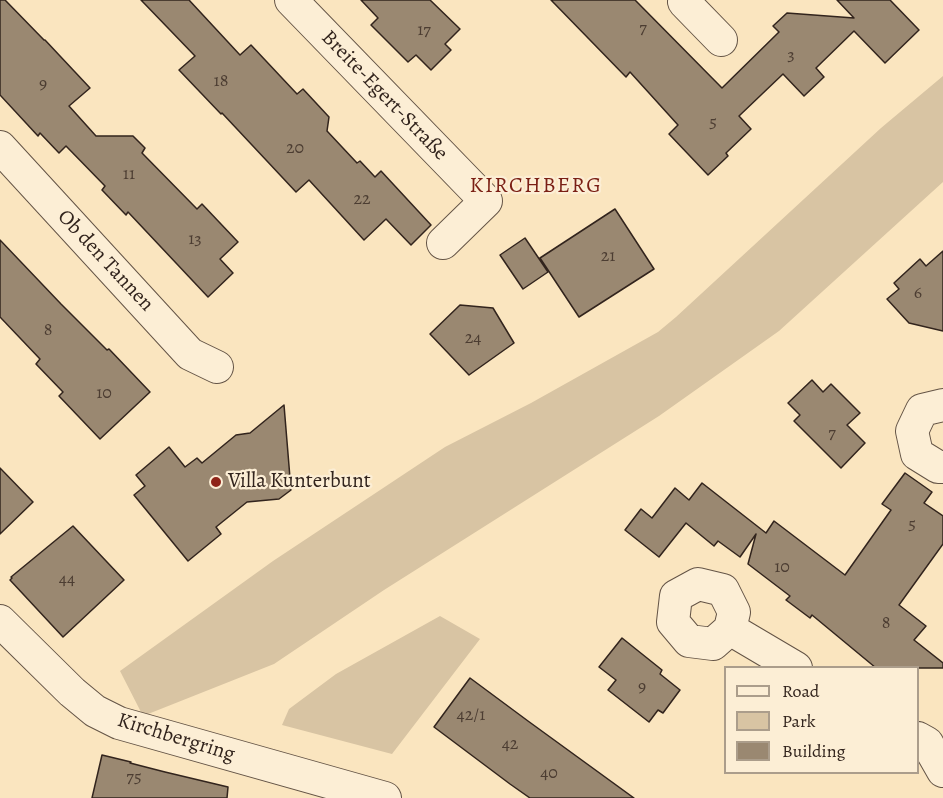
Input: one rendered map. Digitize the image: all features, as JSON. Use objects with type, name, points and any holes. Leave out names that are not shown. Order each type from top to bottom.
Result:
[{"type":"street","name":"Breite-Egert-Straße","points":[[291,0],[486,201],[443,243]]},
{"type":"street","points":[[685,0],[684,2],[721,40]]},
{"type":"street","name":"Ob den Tannen","points":[[0,147],[190,354],[217,367]]},
{"type":"street","points":[[943,405],[922,410],[912,431],[917,454],[938,467],[943,467]]},
{"type":"street","name":"Kirchbergring","points":[[0,621],[72,692],[95,711],[119,723],[385,798]]},
{"type":"street","points":[[730,629],[793,666]]},
{"type":"street","points":[[919,739],[927,743],[943,771]]},
{"type":"green space","points":[[943,76],[943,182],[779,331],[659,416],[384,590],[274,664],[143,716],[120,671],[273,561],[445,447],[531,403],[658,332],[881,128]]},
{"type":"green space","points":[[440,616],[480,639],[392,754],[282,725],[289,709],[336,674]]},
{"type":"building","points":[[0,0],[5,0],[90,88],[69,106],[96,136],[133,136],[145,148],[142,153],[197,209],[202,204],[238,242],[220,259],[233,273],[208,297],[128,212],[126,215],[102,190],[105,186],[66,146],[59,153],[40,133],[38,136],[0,95]]},
{"type":"building","points":[[141,0],[189,0],[240,55],[251,45],[297,94],[303,89],[329,117],[327,131],[357,163],[360,161],[375,177],[381,171],[431,225],[411,245],[386,219],[364,240],[309,180],[296,192],[179,70],[195,56]]},
{"type":"building","points":[[361,0],[430,0],[460,29],[445,44],[451,50],[431,70],[416,55],[408,62],[371,25],[378,18]]},
{"type":"building","points":[[551,0],[635,0],[722,88],[779,32],[773,26],[787,13],[854,18],[837,0],[890,0],[919,30],[885,63],[854,31],[816,68],[824,77],[804,96],[783,74],[739,116],[751,129],[726,153],[728,156],[708,175],[669,134],[678,125],[630,72],[626,77]]},
{"type":"building","points":[[615,209],[654,269],[579,317],[540,258]]},
{"type":"building","points":[[525,238],[548,272],[523,289],[500,255]]},
{"type":"building","points":[[0,240],[150,392],[100,439],[59,396],[63,392],[36,364],[40,359],[0,317]]},
{"type":"building","points":[[943,251],[943,331],[909,323],[887,299],[899,289],[894,283],[920,259],[926,266]]},
{"type":"building","points":[[460,305],[493,308],[514,343],[469,375],[430,334]]},
{"type":"building","points":[[812,380],[823,392],[831,384],[860,413],[847,425],[865,443],[841,468],[794,421],[800,415],[788,403]]},
{"type":"building","name":"Villa Kunterbunt","points":[[284,405],[291,490],[279,499],[247,502],[216,527],[221,534],[188,561],[134,495],[145,486],[136,475],[169,447],[185,467],[197,458],[202,463],[236,435],[250,433]]},
{"type":"building","points":[[0,468],[33,502],[0,534]]},
{"type":"building","points":[[905,473],[932,492],[924,503],[943,516],[943,544],[899,605],[926,626],[914,640],[943,663],[943,668],[874,666],[812,615],[810,618],[786,600],[790,596],[748,564],[756,534],[740,557],[718,541],[714,546],[686,523],[659,557],[625,530],[641,509],[652,518],[675,488],[689,500],[702,483],[766,533],[774,521],[845,575],[891,510],[882,504]]},
{"type":"building","points":[[73,526],[124,580],[63,637],[10,580]]},
{"type":"building","points":[[622,638],[662,670],[660,674],[680,690],[663,713],[658,710],[649,722],[608,690],[616,680],[599,667]]},
{"type":"building","points":[[470,678],[634,798],[530,798],[510,784],[434,727]]},
{"type":"building","points":[[102,755],[228,787],[227,798],[92,798]]},
{"type":"place","name":"Villa Kunterbunt","points":[[216,482]]},
{"type":"district","name":"KIRCHBERG","points":[[536,187]]}]
